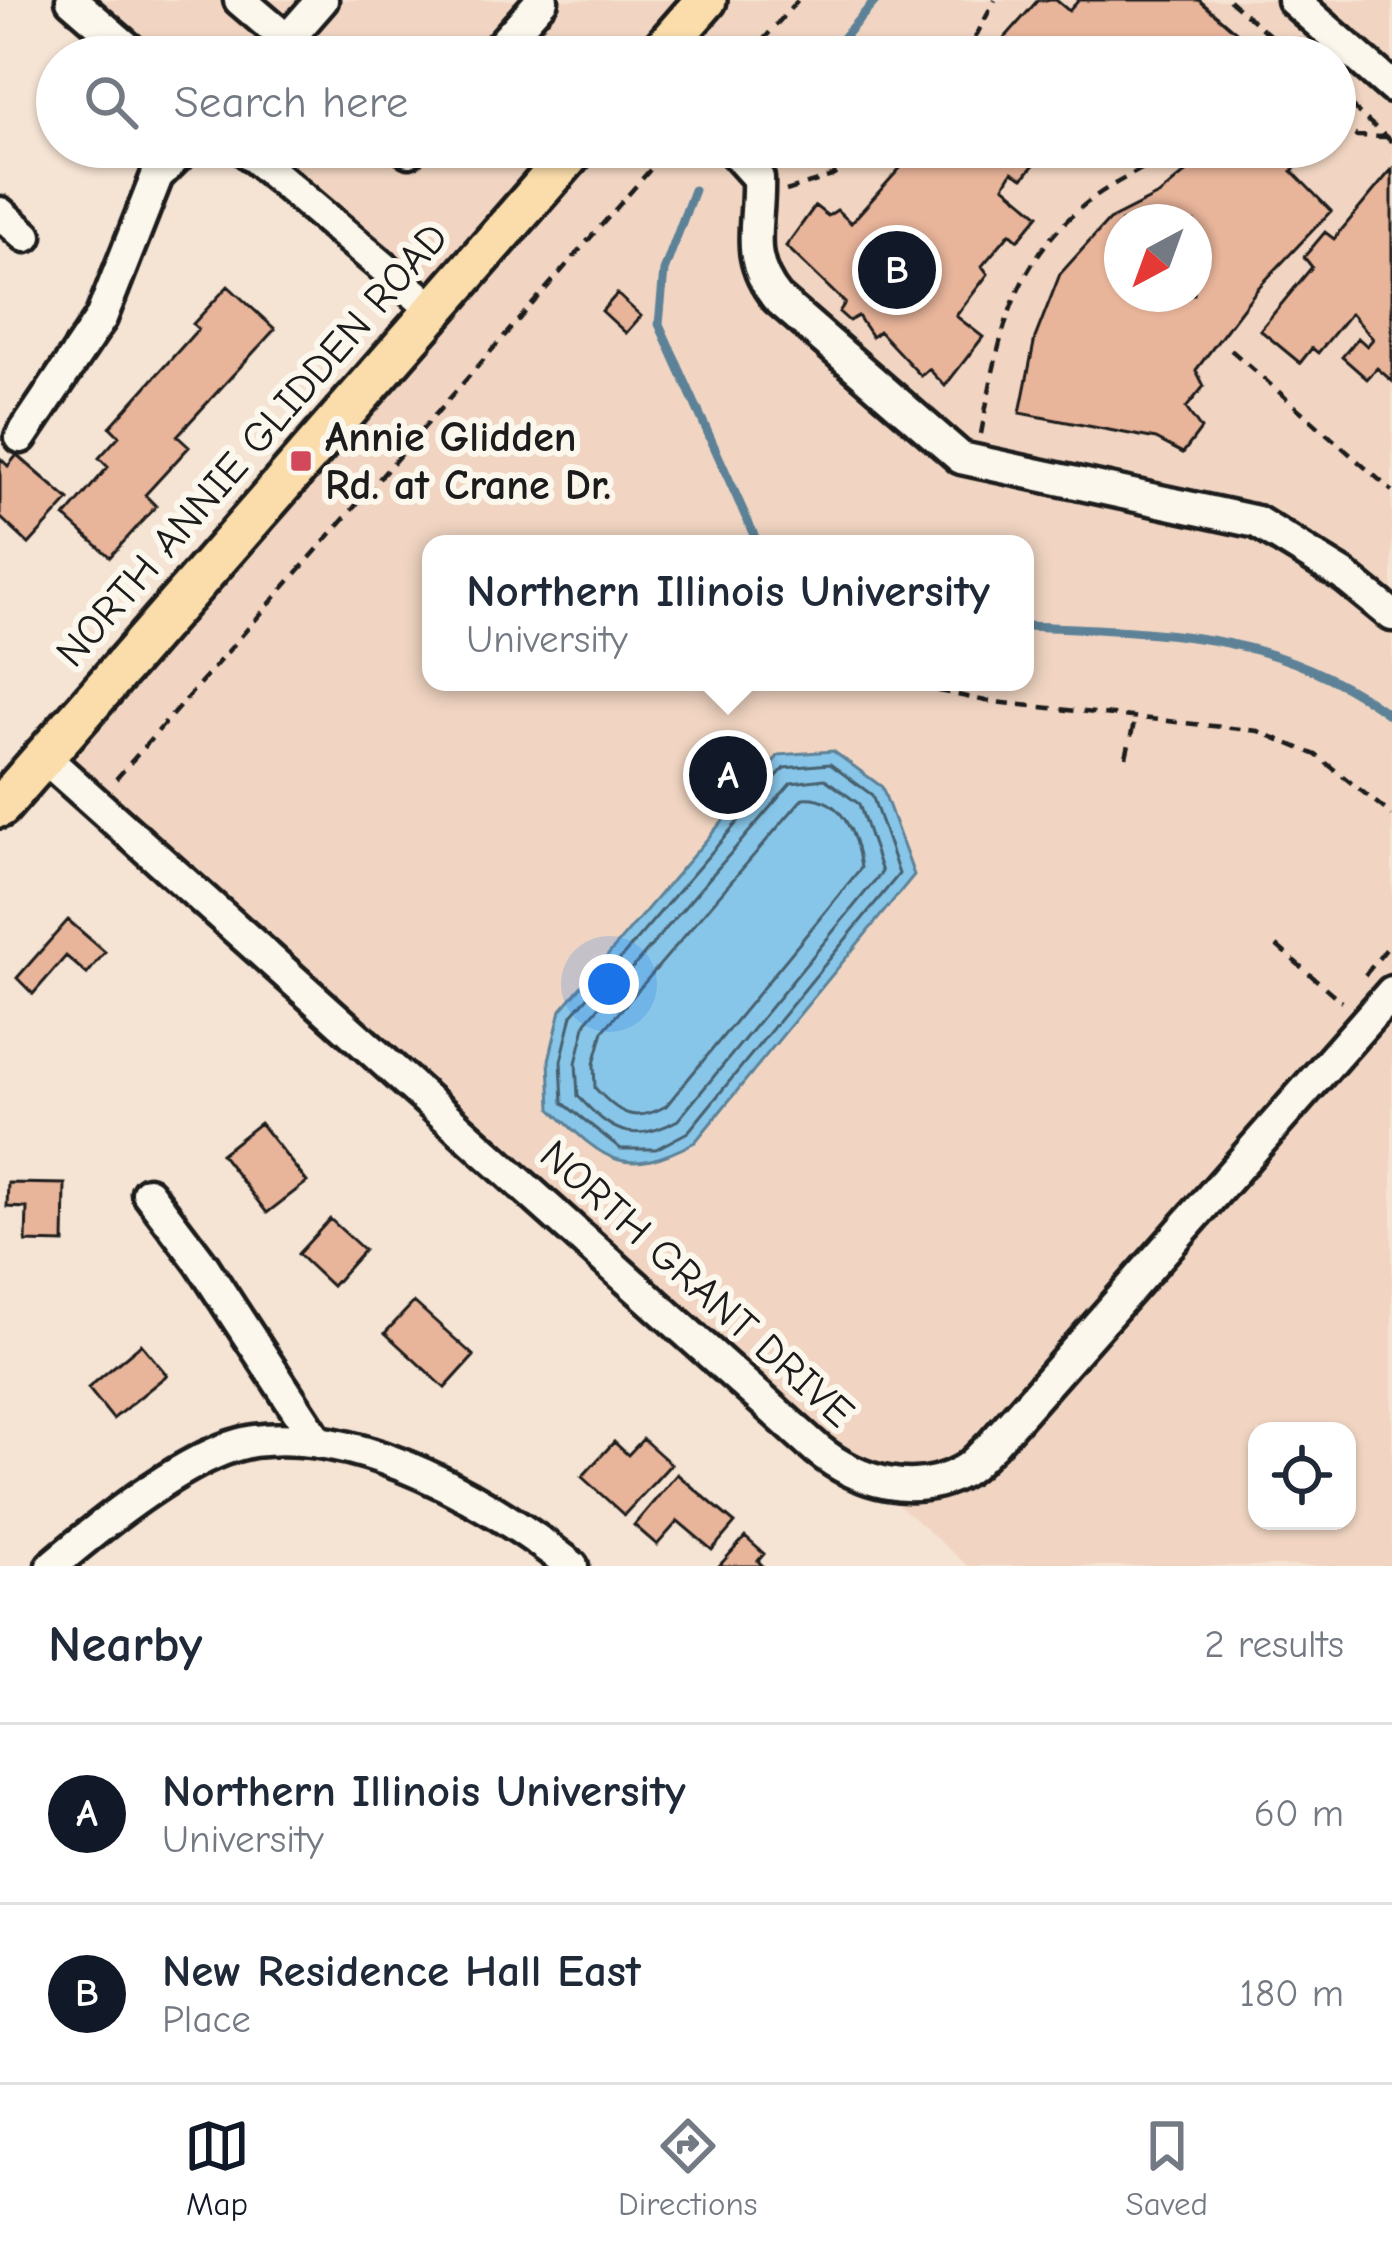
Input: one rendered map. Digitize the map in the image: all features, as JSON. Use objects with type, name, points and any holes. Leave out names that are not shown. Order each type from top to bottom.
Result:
[{"type":"main road","points":[[674,36],[706,0]]},
{"type":"main road","name":"NORTH ANNIE GLIDDEN ROAD","points":[[0,807],[559,168]]},
{"type":"street","points":[[72,0],[114,36]]},
{"type":"street","points":[[240,0],[273,36]]},
{"type":"street","points":[[298,36],[322,0]]},
{"type":"street","points":[[1293,0],[1334,36]]},
{"type":"street","points":[[506,36],[527,5]]},
{"type":"street","points":[[1356,55],[1392,87]]},
{"type":"street","points":[[21,437],[101,318],[157,176],[165,168]]},
{"type":"street","points":[[267,168],[434,310]]},
{"type":"street","points":[[749,168],[758,178],[754,228],[761,278],[961,458],[1258,522],[1343,575],[1392,615]]},
{"type":"street","points":[[0,213],[26,236]]},
{"type":"street","name":"NORTH GRANT DRIVE","points":[[43,756],[817,1449],[839,1466],[874,1481],[906,1486],[943,1479],[965,1470],[992,1445],[1392,992]]},
{"type":"street","points":[[148,1193],[201,1263],[318,1442]]},
{"type":"street","points":[[52,1566],[132,1504],[205,1460],[252,1442],[318,1442],[447,1485],[533,1536],[572,1566]]},
{"type":"path","points":[[766,36],[798,0]]},
{"type":"path","points":[[976,36],[994,0]]},
{"type":"path","points":[[1229,0],[1271,36]]},
{"type":"path","points":[[1356,110],[1389,139]]},
{"type":"path","points":[[1356,136],[1389,139]]},
{"type":"path","points":[[84,793],[110,784],[652,168]]},
{"type":"path","points":[[759,199],[845,168]]},
{"type":"path","points":[[976,464],[998,347],[1013,297],[1035,254],[1097,195],[1143,168]]},
{"type":"path","points":[[1231,350],[1392,490]]},
{"type":"path","points":[[939,691],[986,701],[1258,731],[1316,754],[1392,815]]},
{"type":"path","points":[[1126,757],[1135,719]]},
{"type":"path","points":[[1354,987],[1392,942]]},
{"type":"path","points":[[1277,946],[1342,1002]]},
{"type":"shaded area","points":[[83,0],[1392,0],[1392,1566],[968,1566],[43,756],[433,310],[273,168],[1356,168],[1356,36],[123,36]]},
{"type":"water","points":[[833,751],[882,787],[914,875],[695,1142],[670,1154],[632,1162],[602,1152],[551,1109],[549,1060],[561,1010],[779,755]]},
{"type":"building","points":[[1038,0],[1056,0],[1069,11],[1079,0],[1199,0],[1241,36],[1006,36]]},
{"type":"building","points":[[900,168],[1031,168],[1023,178],[1012,172],[1004,186],[1039,215],[1018,240],[1010,233],[982,266],[988,274],[956,316],[983,337],[945,386],[929,369],[921,376],[879,331],[872,337],[858,316],[849,321],[839,312],[845,303],[786,246],[815,206],[828,216],[837,210],[851,223]]},
{"type":"building","points":[[1191,168],[1295,168],[1292,171],[1331,211],[1259,287],[1196,370],[1204,386],[1186,408],[1201,429],[1183,453],[1156,439],[1020,413],[1035,338],[1060,274],[1104,226],[1104,312],[1212,312],[1212,204],[1140,204]]},
{"type":"building","points":[[1392,169],[1392,381],[1377,368],[1367,379],[1342,357],[1358,338],[1367,346],[1373,339],[1351,313],[1318,353],[1312,348],[1300,363],[1260,330],[1312,267],[1304,257],[1325,232],[1334,239]]},
{"type":"building","points":[[228,286],[275,329],[177,436],[189,447],[145,495],[156,506],[110,557],[65,517],[108,467],[99,458],[119,436],[110,427],[198,329],[193,324]]},
{"type":"building","points":[[617,294],[641,316],[626,333],[602,311]]},
{"type":"building","points":[[17,455],[69,500],[29,544],[0,517],[0,458],[8,466]]},
{"type":"building","points":[[68,920],[105,952],[87,974],[66,956],[33,994],[17,978]]},
{"type":"building","points":[[260,1123],[307,1182],[267,1213],[221,1154]]},
{"type":"building","points":[[8,1183],[65,1184],[64,1243],[26,1242],[27,1208],[7,1207]]},
{"type":"building","points":[[330,1219],[364,1250],[332,1286],[298,1254]]},
{"type":"building","points":[[414,1302],[474,1356],[445,1388],[385,1333]]},
{"type":"building","points":[[141,1344],[167,1375],[113,1419],[88,1388]]},
{"type":"building","points":[[643,1439],[671,1464],[624,1515],[582,1477],[614,1442],[628,1455]]},
{"type":"building","points":[[677,1474],[735,1523],[712,1550],[678,1521],[657,1545],[634,1525]]},
{"type":"building","points":[[745,1537],[764,1554],[758,1561],[763,1566],[719,1566]]},
{"type":"waterway","points":[[844,36],[876,0]]},
{"type":"waterway","points":[[694,190],[664,271],[659,324],[754,535]]},
{"type":"waterway","points":[[1034,626],[1171,634],[1262,652],[1349,688],[1392,717]]},
{"type":"place","name":"New Residence Hall East","points":[[897,270]]},
{"type":"place","name":"Annie Glidden Rd. at Crane Dr.","points":[[301,461]]},
{"type":"place","name":"Northern Illinois University","points":[[728,775]]}]
